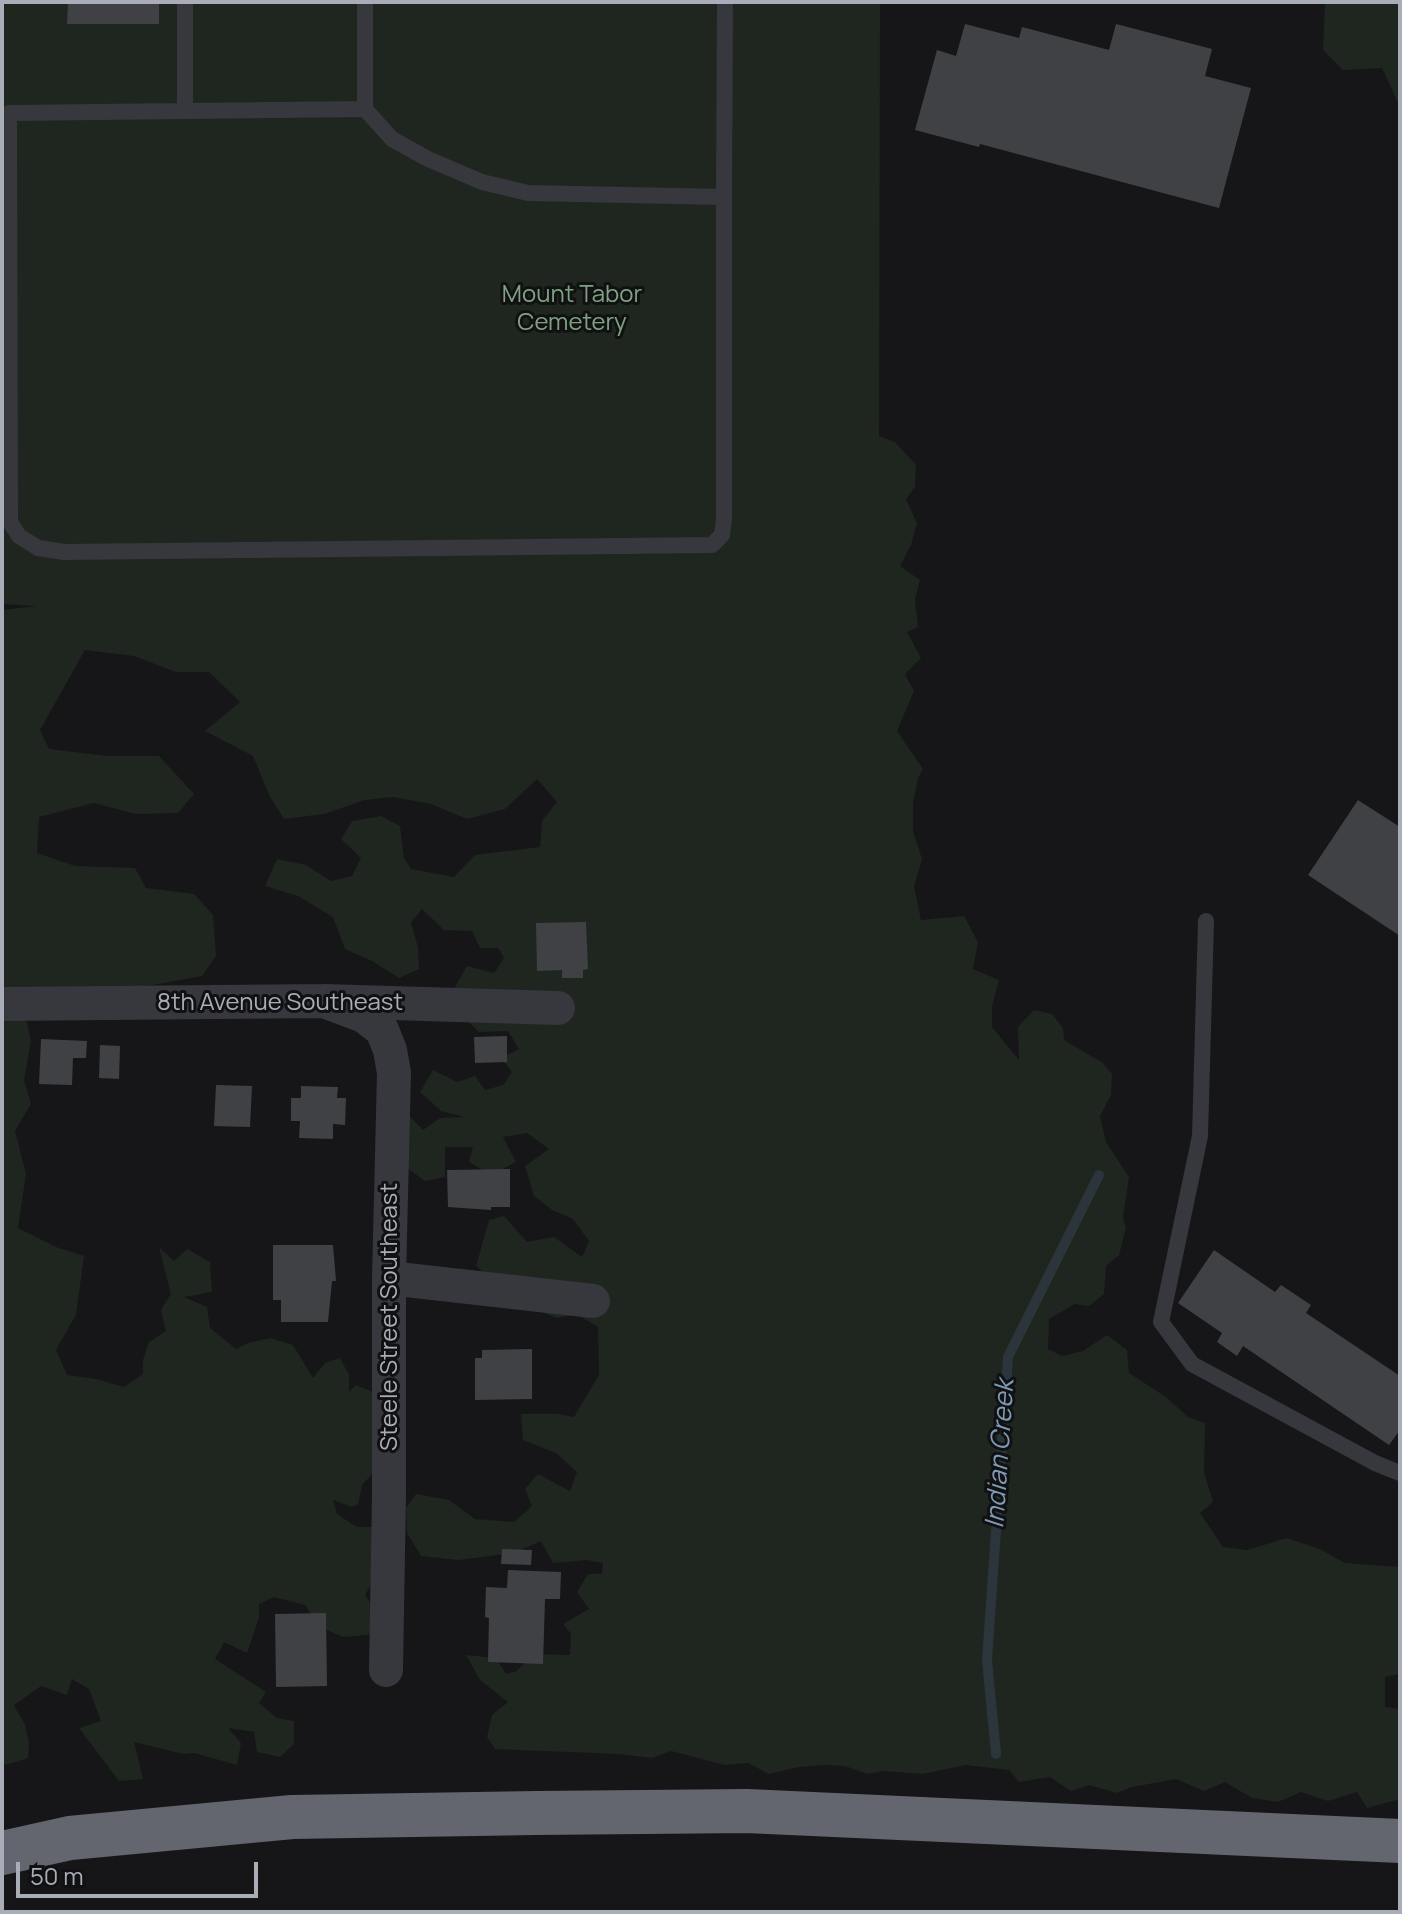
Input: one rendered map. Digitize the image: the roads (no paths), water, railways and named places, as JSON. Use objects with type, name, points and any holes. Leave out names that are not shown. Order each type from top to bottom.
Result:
[{"type":"highway","points":[[2,1853],[70,1838],[292,1817],[551,1812],[747,1811],[1400,1841]]},
{"type":"street","name":"8th Avenue Southeast","points":[[2,1004],[324,1001],[558,1008]]},
{"type":"street","name":"Steele Street Southeast","points":[[324,1001],[364,1016],[382,1030],[394,1073],[386,1670]]},
{"type":"street","points":[[389,1278],[593,1301]]},
{"type":"lane","points":[[185,2],[185,110]]},
{"type":"lane","points":[[365,2],[365,109],[392,139],[428,159],[482,182],[528,193],[724,197]]},
{"type":"lane","points":[[365,109],[9,113],[10,522],[19,536],[38,548],[86,552],[712,545],[722,535],[724,520],[725,2]]},
{"type":"lane","points":[[1206,921],[1200,1136],[1161,1322],[1192,1364],[1375,1463],[1400,1473]]},
{"type":"waterway","name":"Indian Creek","points":[[996,1754],[987,1660],[1008,1357],[1099,1175]]},
{"type":"park label","name":"Mount Tabor Cemetery","points":[[572,309]]}]
